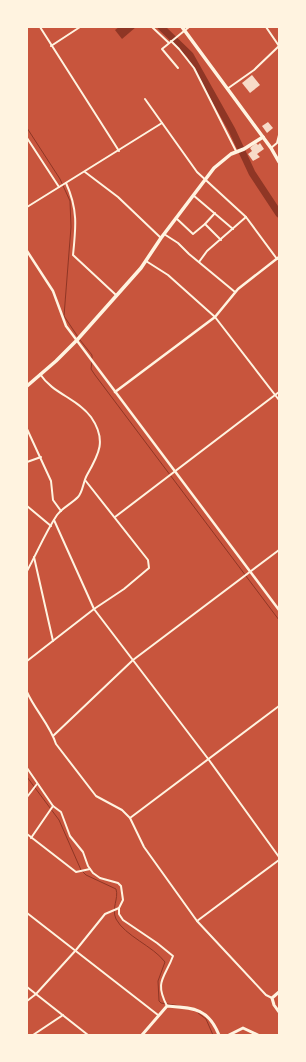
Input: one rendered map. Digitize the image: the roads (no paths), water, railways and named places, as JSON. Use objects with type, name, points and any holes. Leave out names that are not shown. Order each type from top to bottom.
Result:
[{"type":"main road","points":[[183,29],[271,148],[279,162]]},
{"type":"main road","points":[[27,386],[77,340],[116,295],[146,260],[214,168],[237,151],[244,149],[263,137]]},
{"type":"main road","points":[[279,992],[272,998],[274,1005],[279,1012]]},
{"type":"main road","points":[[142,1035],[167,1006],[192,1009],[211,1018],[218,1035]]},
{"type":"main road","points":[[229,1035],[243,1028],[258,1035]]},
{"type":"street","points":[[40,27],[119,151]]},
{"type":"street","points":[[51,46],[80,27]]},
{"type":"street","points":[[152,27],[180,49],[194,68],[237,151]]},
{"type":"street","points":[[178,68],[162,49],[183,29],[189,27]]},
{"type":"street","points":[[227,89],[254,70],[279,46],[266,27]]},
{"type":"street","points":[[115,392],[215,317],[235,292],[278,258],[246,217],[210,182],[197,172],[145,99]]},
{"type":"street","points":[[27,207],[162,124]]},
{"type":"street","points":[[271,148],[277,143],[279,135]]},
{"type":"street","points":[[27,138],[60,187]]},
{"type":"street","points":[[85,172],[118,197],[161,238]]},
{"type":"street","points":[[66,183],[74,200],[75,212],[73,255],[116,295]]},
{"type":"street","points":[[193,196],[233,229]]},
{"type":"street","points":[[176,218],[193,234],[215,213]]},
{"type":"street","points":[[198,262],[207,251],[246,217]]},
{"type":"street","points":[[205,224],[221,240]]},
{"type":"street","points":[[164,234],[178,243],[198,262],[235,292]]},
{"type":"street","points":[[27,251],[53,292],[62,319],[279,610]]},
{"type":"street","points":[[146,260],[168,275],[215,317],[279,400]]},
{"type":"street","points":[[27,572],[54,520],[61,511],[81,494],[85,480],[96,460],[101,442],[95,423],[84,408],[53,389],[40,374]]},
{"type":"street","points":[[115,517],[279,392]]},
{"type":"street","points":[[27,429],[51,481],[53,500],[61,511]]},
{"type":"street","points":[[27,462],[40,458]]},
{"type":"street","points":[[27,661],[94,609],[124,589],[149,568],[148,560],[85,480]]},
{"type":"street","points":[[27,506],[50,526]]},
{"type":"street","points":[[54,520],[94,609],[209,760],[279,857]]},
{"type":"street","points":[[53,736],[133,660],[279,550]]},
{"type":"street","points":[[34,557],[53,641]]},
{"type":"street","points":[[27,692],[34,708],[53,736],[56,744],[96,796],[122,810],[130,818],[144,847],[197,921],[266,995],[272,998]]},
{"type":"street","points":[[130,818],[279,706]]},
{"type":"street","points":[[27,768],[53,806],[61,812],[65,819],[70,836],[83,852],[90,869],[100,878],[118,883],[121,886],[123,900],[119,908],[119,914],[128,925],[157,943],[173,956],[162,977],[161,984],[163,998],[167,1006]]},
{"type":"street","points":[[27,797],[37,784]]},
{"type":"street","points":[[31,838],[53,806]]},
{"type":"street","points":[[27,834],[76,872],[90,869]]},
{"type":"street","points":[[197,921],[279,860]]},
{"type":"street","points":[[27,1001],[36,994],[76,950],[105,914],[119,908]]},
{"type":"street","points":[[27,913],[158,1015]]},
{"type":"street","points":[[27,987],[88,1035]]},
{"type":"street","points":[[33,1035],[63,1015]]},
{"type":"waterway","points":[[161,27],[190,55],[232,130],[252,173],[279,214]]},
{"type":"waterway","points":[[27,128],[60,179],[70,201],[71,227],[64,316],[78,337]]},
{"type":"waterway","points":[[80,340],[92,355],[92,358]]},
{"type":"waterway","points":[[92,361],[91,369],[95,375],[279,620]]},
{"type":"waterway","points":[[27,777],[59,820],[81,870],[86,875],[116,889],[117,896],[114,911],[116,919],[120,925],[132,936],[154,951],[165,962],[158,981],[159,1001],[161,1003],[187,1007]]},
{"type":"waterway","points":[[198,1013],[206,1019],[213,1035]]}]
